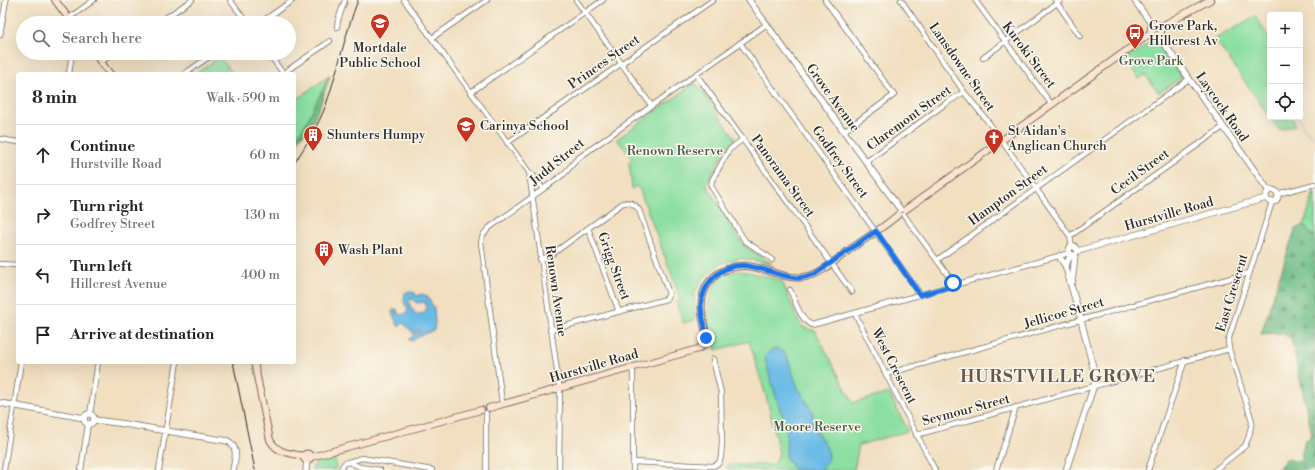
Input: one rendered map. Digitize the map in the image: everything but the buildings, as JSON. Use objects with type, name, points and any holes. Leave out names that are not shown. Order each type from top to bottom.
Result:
[{"type":"main road","points":[[56,0],[67,16]]},
{"type":"main road","points":[[1151,33],[1150,30],[1152,26],[1156,25],[1160,27],[1210,0]]},
{"type":"main road","points":[[1151,33],[1153,35],[1158,35],[1161,32],[1160,27]]},
{"type":"main road","points":[[832,263],[1151,33]]},
{"type":"main road","points":[[101,62],[108,72]]},
{"type":"main road","name":"Hurstville Road","points":[[254,364],[270,440],[275,448],[281,452],[307,458],[485,410],[502,403],[698,349],[704,343],[706,336],[702,317],[702,296],[708,283],[718,274],[732,267],[750,266],[792,277],[804,277],[815,274],[832,263]]},
{"type":"street","points":[[0,35],[6,0]]},
{"type":"street","points":[[76,16],[94,0]]},
{"type":"street","points":[[168,16],[192,0]]},
{"type":"street","points":[[230,0],[241,16]]},
{"type":"street","points":[[270,16],[293,0]]},
{"type":"street","points":[[337,27],[345,0]]},
{"type":"street","points":[[404,0],[507,143],[543,189]]},
{"type":"street","points":[[432,38],[487,0]]},
{"type":"street","points":[[576,0],[651,105]]},
{"type":"street","points":[[471,92],[603,0]]},
{"type":"street","name":"Princes Street","points":[[507,143],[713,0]]},
{"type":"street","name":"Grove Avenue","points":[[749,0],[955,285]]},
{"type":"street","points":[[825,0],[894,95],[844,131]]},
{"type":"street","name":"Lansdowne Street","points":[[901,0],[964,92],[1070,236],[1072,246]]},
{"type":"street","name":"Kuroki Street","points":[[975,0],[1052,105]]},
{"type":"street","points":[[1134,0],[1152,26]]},
{"type":"street","points":[[983,58],[1058,1],[1080,36]]},
{"type":"street","name":"Judd Street","points":[[502,403],[481,240],[483,234],[489,228],[566,173],[577,159],[767,24]]},
{"type":"street","name":"Laycock Road","points":[[1158,35],[1269,191]]},
{"type":"street","points":[[285,72],[330,40]]},
{"type":"street","name":"Godfrey Street","points":[[740,43],[876,231],[920,295]]},
{"type":"street","points":[[69,72],[71,60]]},
{"type":"street","points":[[187,72],[205,60]]},
{"type":"street","points":[[273,60],[281,72]]},
{"type":"street","name":"Panorama Street","points":[[696,74],[852,292]]},
{"type":"street","name":"Hampton Street","points":[[937,260],[1189,79]]},
{"type":"street","name":"Claremont Street","points":[[866,162],[945,104],[964,92]]},
{"type":"street","name":"Cecil Street","points":[[1070,236],[1223,126]]},
{"type":"street","points":[[0,139],[16,142]]},
{"type":"street","points":[[743,139],[729,150],[712,180],[711,186],[745,241],[772,260]]},
{"type":"street","name":"Renown Avenue","points":[[529,172],[550,330],[560,392],[559,470]]},
{"type":"street","points":[[1277,194],[1276,200],[1272,202],[1268,201],[1266,198],[1266,194],[1269,191],[1274,191],[1277,194],[1315,184]]},
{"type":"street","name":"Hurstville Road","points":[[790,290],[804,320],[808,324],[812,325],[1266,198]]},
{"type":"street","name":"East Crescent","points":[[1215,470],[1245,446],[1250,436],[1252,421],[1228,340],[1272,202]]},
{"type":"street","points":[[540,259],[548,257],[624,203],[632,203],[638,209],[669,294],[666,298],[550,330]]},
{"type":"street","name":"Grigg Street","points":[[588,228],[619,312]]},
{"type":"street","points":[[1066,268],[1067,262],[1076,247],[1072,246]]},
{"type":"street","points":[[1071,284],[1073,253]]},
{"type":"street","points":[[1059,256],[1066,268],[1096,373],[1095,386],[1066,470]]},
{"type":"street","points":[[0,264],[16,265]]},
{"type":"street","name":"Jellicoe Street","points":[[886,374],[1249,273]]},
{"type":"street","name":"West Crescent","points":[[855,314],[935,470]]},
{"type":"street","name":"Seymour Street","points":[[916,435],[1230,349]]},
{"type":"street","points":[[633,462],[713,466],[718,463],[721,457],[722,443],[721,393],[713,359]]},
{"type":"street","points":[[1148,470],[1186,360]]},
{"type":"street","points":[[4,470],[21,364]]},
{"type":"street","points":[[94,420],[93,416],[90,414],[98,364]]},
{"type":"street","points":[[160,470],[177,364]]},
{"type":"street","points":[[632,367],[633,470]]},
{"type":"street","points":[[0,404],[84,418],[90,414]]},
{"type":"street","points":[[996,470],[1016,407]]},
{"type":"street","points":[[485,410],[486,470]]},
{"type":"street","points":[[84,418],[84,421],[88,424]]},
{"type":"street","points":[[94,420],[166,430],[231,442],[236,451],[233,470]]},
{"type":"street","points":[[88,424],[92,424],[94,420]]},
{"type":"street","points":[[81,470],[88,424]]},
{"type":"street","points":[[306,470],[307,458]]},
{"type":"street","points":[[341,470],[343,465],[362,458],[413,468],[432,470]]},
{"type":"street","points":[[349,462],[360,467],[380,470]]},
{"type":"green space","points":[[1255,16],[1267,34],[1267,113],[1215,39]]},
{"type":"green space","name":"Grove Park","points":[[1155,39],[1182,77],[1159,93],[1145,75],[1139,79],[1125,60]]},
{"type":"green space","points":[[216,60],[222,60],[231,72],[198,72]]},
{"type":"green space","points":[[329,76],[307,121],[296,138],[296,100]]},
{"type":"green space","points":[[330,76],[319,108],[311,125],[299,139],[296,148],[296,134]]},
{"type":"green space","name":"Renown Reserve","points":[[695,83],[735,138],[725,150],[706,184],[744,246],[772,264],[740,258],[720,264],[704,277],[694,294],[695,320],[683,323],[676,302],[679,301],[680,297],[639,188],[636,186],[632,189],[629,162],[632,159],[617,139]]},
{"type":"green space","points":[[1272,120],[1293,120],[1295,125],[1279,130]]},
{"type":"green space","points":[[1314,192],[1315,236],[1311,234],[1304,225]]},
{"type":"green space","points":[[1304,225],[1311,234],[1315,236],[1315,470],[1277,470],[1286,459],[1300,462],[1305,439],[1309,440],[1311,430],[1291,338],[1281,333],[1261,334],[1295,229]]},
{"type":"green space","name":"Moore Reserve","points":[[737,271],[748,272],[782,281],[798,320],[805,328],[815,330],[853,403],[889,393],[908,431],[859,445],[854,470],[728,470],[728,465],[774,465],[779,453],[768,403],[749,341],[716,350],[709,315],[711,293],[716,283],[724,276]]},
{"type":"green space","points":[[332,457],[335,459],[336,470],[312,470],[317,462],[322,459]]},
{"type":"water","points":[[410,291],[415,293],[416,296],[422,294],[427,296],[434,308],[434,330],[412,341],[409,340],[414,335],[412,333],[420,333],[421,331],[411,331],[403,323],[399,327],[392,313],[393,310],[397,309],[398,314],[404,314],[407,312],[408,310],[404,301],[405,293]],"holes":[[[410,299],[417,303],[425,302],[426,310],[424,313],[416,314],[410,305]]]},
{"type":"water","points":[[776,348],[786,354],[798,388],[812,411],[815,429],[826,446],[828,454],[827,462],[821,470],[796,470],[786,458],[787,422],[780,410],[765,356]]},
{"type":"waterway","points":[[1300,120],[1305,130],[1315,139]]},
{"type":"railway","points":[[296,161],[316,128],[323,113],[358,0]]},
{"type":"railway","points":[[233,364],[255,470]]},
{"type":"place","name":"Mortdale Public School","points":[[380,40]]},
{"type":"place","name":"Grove Park, Hillcrest Av","points":[[1135,50]]},
{"type":"place","name":"Carinya School","points":[[466,143]]},
{"type":"place","name":"Shunters Humpy","points":[[313,152]]},
{"type":"place","name":"St Aidan's Anglican Church","points":[[994,155]]},
{"type":"place","name":"Wash Plant","points":[[324,267]]},
{"type":"district","name":"HURSTVILLE GROVE","points":[[1058,377]]},
{"type":"route","points":[[706,338],[702,317],[702,296],[708,283],[718,274],[732,267],[750,266],[792,277],[807,277],[815,274],[832,263],[876,231],[920,295],[955,285],[953,283]]}]
